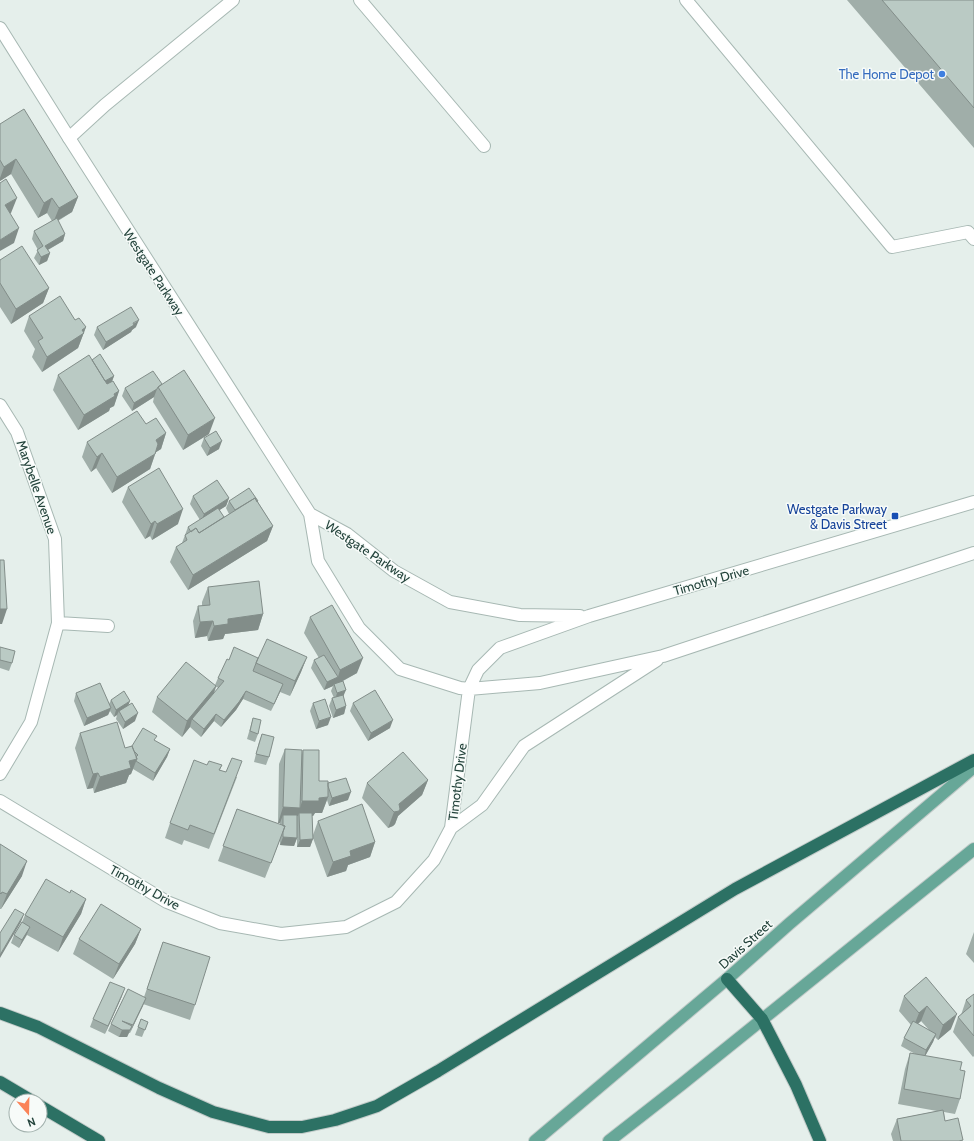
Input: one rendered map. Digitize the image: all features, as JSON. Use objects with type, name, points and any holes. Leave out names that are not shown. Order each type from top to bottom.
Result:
[{"type":"highway","points":[[0,1013],[38,1027],[159,1088],[213,1112],[269,1127],[302,1126],[335,1120],[377,1106],[445,1067],[735,890],[974,760]]},
{"type":"highway","points":[[727,979],[762,1019],[796,1085],[820,1141]]},
{"type":"highway","points":[[0,1082],[19,1093]]},
{"type":"highway","points":[[48,1111],[99,1141]]},
{"type":"main road","name":"Davis Street","points":[[535,1141],[974,767]]},
{"type":"main road","points":[[610,1141],[974,849]]},
{"type":"street","points":[[69,138],[106,105],[233,0]]},
{"type":"street","points":[[360,0],[484,146]]},
{"type":"street","points":[[686,0],[892,247],[968,232],[974,239]]},
{"type":"street","name":"Westgate Parkway","points":[[0,28],[310,514],[318,561],[359,628],[400,669],[469,690]]},
{"type":"street","name":"Marybelle Avenue","points":[[0,405],[17,432],[55,539],[58,623],[31,722],[0,774]]},
{"type":"street","name":"Timothy Drive","points":[[0,801],[167,902],[220,923],[281,934],[346,927],[396,902],[434,860],[451,828],[469,690],[478,670],[500,648],[589,616],[974,502]]},
{"type":"street","name":"Westgate Parkway","points":[[310,514],[348,534],[394,571],[450,602],[520,615],[589,616]]},
{"type":"street","name":"Timothy Drive","points":[[469,690],[540,682],[663,656],[974,553]]},
{"type":"street","points":[[58,623],[108,626]]},
{"type":"street","name":"Timothy Drive","points":[[451,828],[482,805],[524,746],[663,656]]},
{"type":"building","points":[[882,0],[974,0],[974,108]]},
{"type":"building","points":[[24,109],[78,197],[59,208],[52,198],[44,203],[16,159],[4,167],[0,160],[0,124]]},
{"type":"building","points":[[6,179],[17,198],[5,205],[19,228],[0,240],[0,183]]},
{"type":"building","points":[[57,218],[65,234],[45,246],[50,253],[41,257],[37,250],[43,246],[34,231]]},
{"type":"building","points":[[22,246],[49,288],[16,309],[0,283],[0,260]]},
{"type":"building","points":[[60,296],[75,320],[79,318],[86,327],[82,330],[84,333],[47,357],[38,341],[43,338],[29,316]]},
{"type":"building","points":[[131,307],[139,320],[133,323],[134,325],[106,342],[97,327]]},
{"type":"building","points":[[100,354],[114,376],[105,381],[92,360]]},
{"type":"building","points":[[89,355],[107,384],[113,381],[119,391],[114,394],[115,396],[84,415],[58,375]]},
{"type":"building","points":[[184,370],[215,418],[188,435],[158,387]]},
{"type":"building","points":[[153,371],[162,384],[157,389],[134,403],[125,388]]},
{"type":"building","points":[[137,411],[146,424],[156,418],[166,433],[156,440],[158,444],[155,454],[117,477],[102,453],[97,457],[87,442]]},
{"type":"building","points":[[216,431],[222,441],[210,448],[204,438]]},
{"type":"building","points":[[159,468],[183,509],[157,524],[155,521],[151,524],[128,487]]},
{"type":"building","points":[[217,480],[229,498],[204,514],[193,496]]},
{"type":"building","points":[[249,488],[258,501],[257,502],[255,498],[235,510],[229,501]]},
{"type":"building","points":[[255,498],[273,526],[193,575],[176,547],[187,540],[185,535],[196,528],[199,533]]},
{"type":"building","points":[[218,508],[224,517],[199,533],[196,528],[191,532],[188,527]]},
{"type":"building","points":[[0,560],[4,560],[7,609],[0,609]]},
{"type":"building","points":[[259,581],[263,614],[228,619],[228,624],[214,626],[213,621],[200,622],[198,606],[210,605],[208,587]]},
{"type":"building","points":[[332,605],[363,658],[340,670],[310,617]]},
{"type":"building","points":[[267,639],[307,657],[295,681],[256,663]]},
{"type":"building","points":[[0,647],[15,651],[12,663],[0,660]]},
{"type":"building","points":[[234,647],[258,658],[253,671],[283,684],[274,704],[246,691],[224,720],[216,714],[204,729],[192,719],[224,681],[218,678],[227,659],[229,660]]},
{"type":"building","points":[[324,655],[338,677],[327,682],[314,660]]},
{"type":"building","points":[[186,662],[216,686],[187,721],[157,697]]},
{"type":"building","points":[[343,681],[346,690],[337,693],[334,684]]},
{"type":"building","points":[[100,683],[111,708],[87,718],[76,693]]},
{"type":"building","points":[[375,690],[393,720],[371,733],[353,703]]},
{"type":"building","points":[[124,691],[130,701],[116,710],[111,700]]},
{"type":"building","points":[[343,695],[346,706],[336,710],[332,698]]},
{"type":"building","points":[[325,699],[331,717],[319,721],[313,703]]},
{"type":"building","points":[[132,703],[138,713],[125,722],[119,711]]},
{"type":"building","points":[[253,718],[261,720],[258,734],[250,731]]},
{"type":"building","points":[[117,722],[125,748],[132,746],[137,759],[129,761],[131,768],[100,777],[98,773],[93,774],[80,733]]},
{"type":"building","points":[[143,728],[157,736],[154,740],[170,749],[155,773],[136,761],[136,757],[138,755],[132,746]]},
{"type":"building","points":[[262,734],[274,737],[269,757],[256,754]]},
{"type":"building","points":[[285,749],[302,750],[300,808],[283,807]]},
{"type":"building","points":[[303,750],[319,750],[319,781],[328,781],[328,797],[319,798],[319,801],[302,801]]},
{"type":"building","points":[[403,752],[428,780],[399,804],[399,811],[394,812],[367,783]]},
{"type":"building","points":[[232,758],[242,761],[214,834],[190,825],[188,830],[170,823],[194,760],[207,765],[209,761],[222,765],[219,770],[226,772]]},
{"type":"building","points":[[346,778],[351,792],[332,798],[328,783]]},
{"type":"building","points":[[362,804],[375,842],[350,851],[351,856],[333,862],[318,821]]},
{"type":"building","points":[[237,809],[285,826],[271,863],[223,846]]},
{"type":"building","points":[[299,813],[312,813],[313,839],[300,840]]},
{"type":"building","points":[[283,815],[297,815],[297,838],[283,837],[285,826],[283,826]]},
{"type":"building","points":[[0,844],[27,861],[7,894],[2,892],[1,894],[0,893]]},
{"type":"building","points":[[46,879],[70,893],[71,890],[86,899],[63,937],[25,915]]},
{"type":"building","points":[[101,904],[141,929],[119,964],[79,939]]},
{"type":"building","points":[[15,909],[24,914],[0,955],[0,933]]},
{"type":"building","points":[[22,922],[30,927],[22,940],[14,935]]},
{"type":"building","points":[[163,942],[210,957],[195,1005],[147,989]]},
{"type":"building","points":[[926,977],[957,1014],[943,1025],[927,1006],[919,1013],[904,996]]},
{"type":"building","points":[[110,982],[125,988],[108,1026],[93,1019]]},
{"type":"building","points":[[128,989],[146,998],[133,1025],[122,1021],[132,1026],[130,1030],[122,1030],[111,1024]]},
{"type":"building","points":[[974,994],[974,1036],[958,1017],[971,1006],[966,1000]]},
{"type":"building","points":[[141,1019],[148,1022],[145,1030],[138,1027]]},
{"type":"building","points":[[913,1021],[936,1034],[926,1050],[904,1038]]},
{"type":"building","points":[[910,1053],[962,1062],[960,1070],[965,1071],[960,1099],[904,1089]]},
{"type":"building","points":[[943,1110],[945,1121],[958,1118],[963,1140],[901,1141],[897,1119]]},
{"type":"place","name":"The Home Depot","points":[[942,74]]},
{"type":"place","name":"Westgate Parkway & Davis Street","points":[[895,516]]}]
